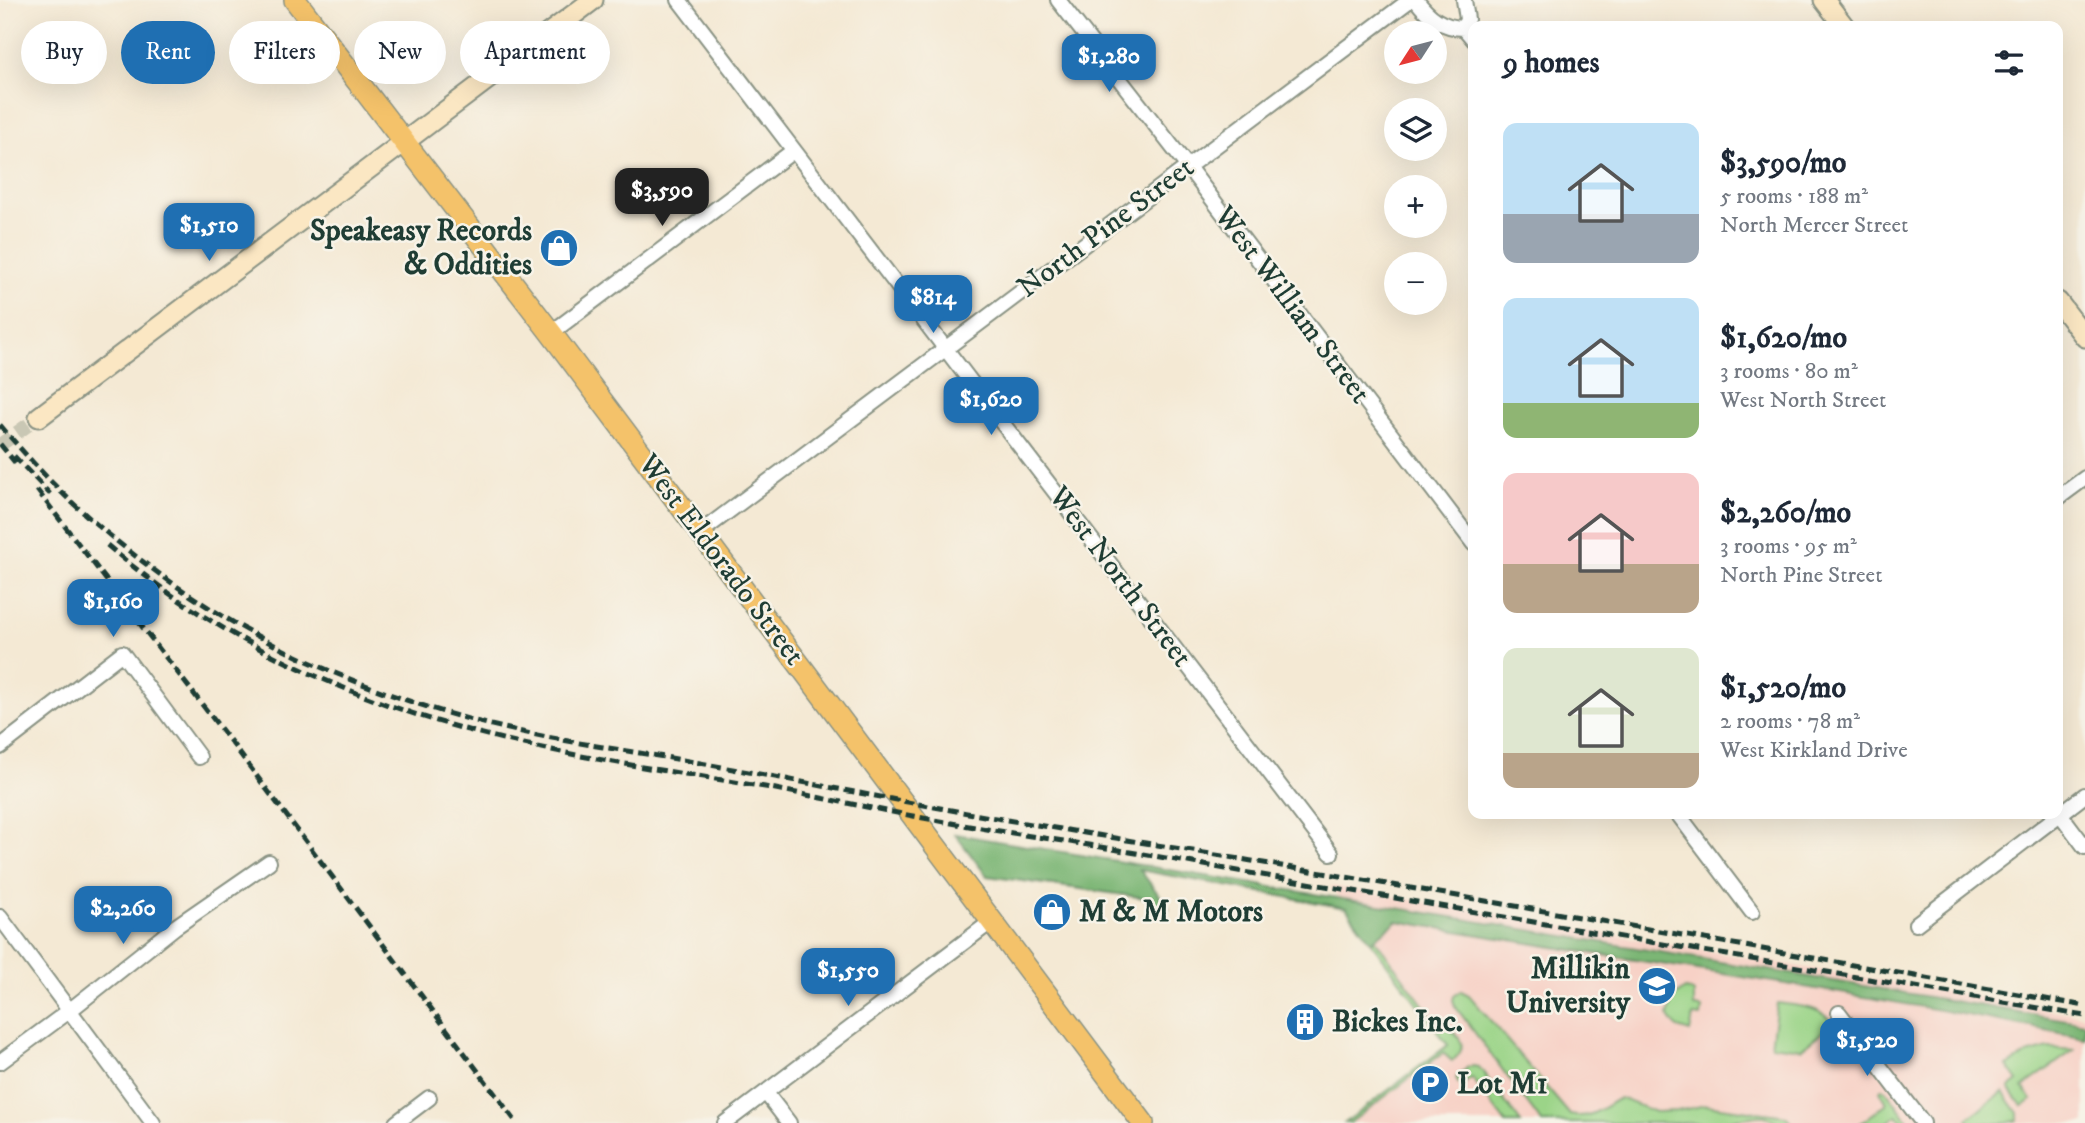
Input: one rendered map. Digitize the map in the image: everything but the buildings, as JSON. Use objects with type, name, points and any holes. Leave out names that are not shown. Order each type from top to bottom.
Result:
[{"type":"main road","name":"West Eldorado Street","points":[[295,0],[551,333],[1143,1123]]},
{"type":"street","points":[[39,417],[593,0]]},
{"type":"street","name":"West North Street","points":[[679,0],[1331,853]]},
{"type":"street","name":"West William Street","points":[[1058,0],[1468,536]]},
{"type":"street","name":"North Pine Street","points":[[701,532],[1410,0]]},
{"type":"street","points":[[1416,0],[1431,18],[1442,25],[1464,28]]},
{"type":"street","points":[[1464,0],[1467,19],[1464,28]]},
{"type":"street","points":[[1824,0],[1840,21]]},
{"type":"street","points":[[1464,28],[1468,33]]},
{"type":"street","points":[[551,333],[793,151]]},
{"type":"street","points":[[2063,308],[2085,337]]},
{"type":"street","points":[[2063,494],[2085,478]]},
{"type":"street","points":[[0,747],[122,653],[199,757]]},
{"type":"street","points":[[2063,809],[2085,795]]},
{"type":"street","points":[[2063,817],[2085,847]]},
{"type":"street","points":[[1682,819],[1752,912]]},
{"type":"street","points":[[1916,924],[2050,819]]},
{"type":"street","points":[[0,1062],[175,927],[269,862]]},
{"type":"street","points":[[0,917],[153,1123]]},
{"type":"street","points":[[725,1123],[992,921]]},
{"type":"street","points":[[1839,1013],[1923,1123]]},
{"type":"street","points":[[766,1093],[789,1123]]},
{"type":"street","points":[[396,1123],[429,1098]]},
{"type":"shaded area","name":"Millikin University","points":[[1330,886],[2085,1016],[2085,1123],[1345,1123],[1448,1045]]},
{"type":"green space","points":[[955,834],[2085,1023],[2085,1038],[1827,991],[1397,921],[1371,942],[1346,908],[1140,870],[1169,908],[1159,916],[1146,898],[987,876]]},
{"type":"green space","points":[[1375,939],[1438,1025],[1460,1039],[1461,1050],[1452,1061],[1443,1053],[1350,1123],[1345,1123],[1448,1045],[1371,942]]},
{"type":"green space","points":[[1685,989],[1694,993],[1694,1007],[1702,1008],[1701,1017],[1693,1016],[1690,1032],[1677,1028],[1668,1015],[1673,998]]},
{"type":"green space","points":[[1461,991],[1469,995],[1570,1115],[1591,1114],[1620,1098],[1655,1112],[1706,1105],[1786,1116],[1792,1123],[1779,1123],[1765,1116],[1757,1116],[1710,1123],[1542,1123],[1455,1006],[1454,996]]},
{"type":"green space","points":[[1777,1003],[1816,1010],[1830,1019],[1845,1040],[1841,1040],[1830,1026],[1801,1049],[1771,1045]]},
{"type":"green space","points":[[2049,1048],[2074,1050],[2023,1087],[2032,1100],[2022,1106],[2009,1088],[2018,1081],[2007,1066],[2027,1054]]},
{"type":"green space","points":[[1472,1066],[1479,1067],[1521,1123],[1506,1123],[1472,1078],[1463,1084],[1458,1083],[1456,1078]]},
{"type":"green space","points":[[1882,1088],[1910,1123],[1903,1123],[1897,1115],[1887,1123],[1861,1123],[1887,1103],[1880,1091]]},
{"type":"green space","points":[[2003,1092],[2018,1113],[2018,1120],[2007,1123],[1970,1123],[1967,1119]]},
{"type":"tunnel","points":[[0,445],[39,417]]},
{"type":"railway","points":[[0,425],[76,506],[135,556],[198,601],[265,640],[335,673],[461,717],[554,738],[955,811],[2085,1006]]},
{"type":"railway","points":[[0,444],[17,465]]},
{"type":"railway","points":[[14,456],[50,494]]},
{"type":"railway","points":[[37,490],[241,755],[517,1123]]},
{"type":"railway","points":[[107,545],[156,584],[261,649],[316,676],[373,699],[491,736],[552,750],[957,824],[2085,1016]]},
{"type":"place","name":"Speakeasy Records & Oddities","points":[[559,248]]},
{"type":"place","name":"M & M Motors","points":[[1052,912]]},
{"type":"place","name":"Millikin University","points":[[1657,986]]},
{"type":"place","name":"Bickes Inc.","points":[[1305,1022]]},
{"type":"place","name":"Lot M1","points":[[1430,1084]]}]
